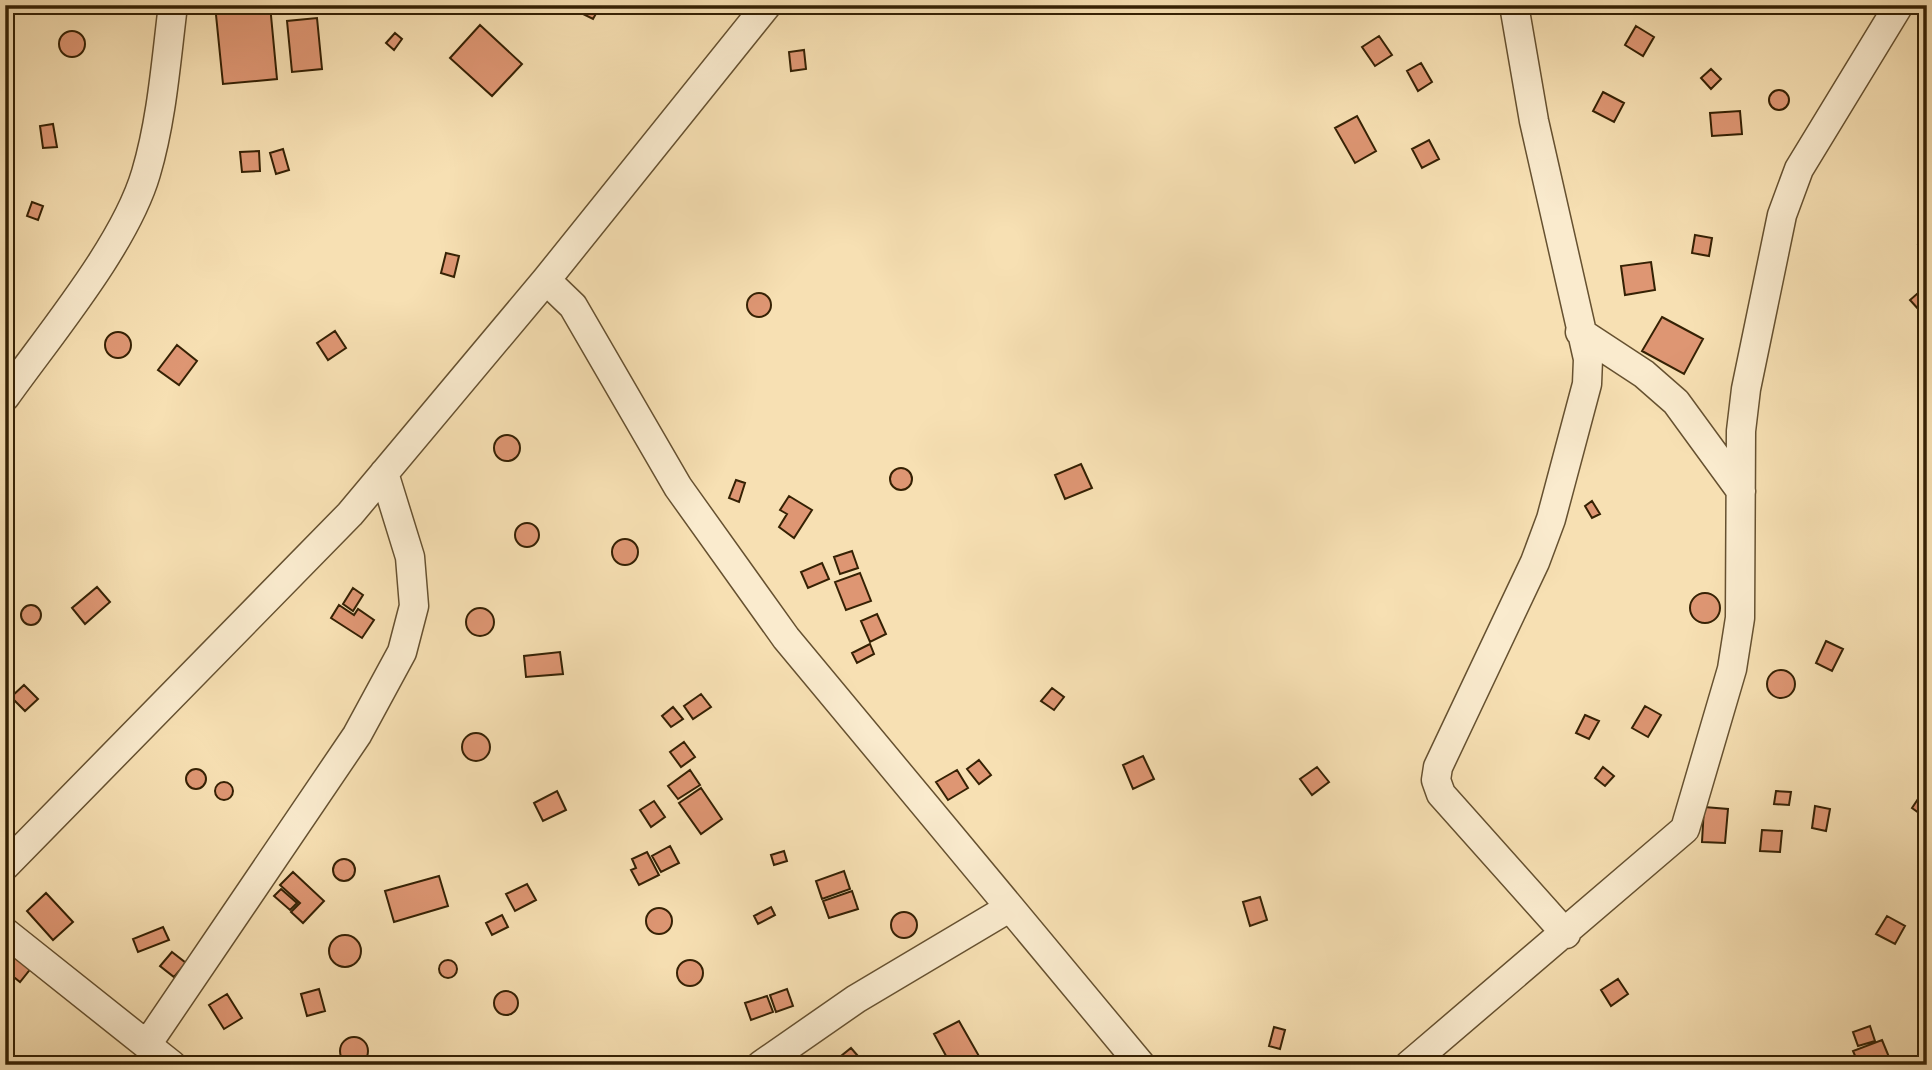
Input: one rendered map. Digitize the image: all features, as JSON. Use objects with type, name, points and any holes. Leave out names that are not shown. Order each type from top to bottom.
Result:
[{"type":"street","points":[[5,397],[119,236],[146,175],[160,114],[173,5]]},
{"type":"street","points":[[5,866],[293,575],[384,473],[546,280],[767,5]]},
{"type":"street","points":[[1514,5],[1534,121],[1588,359],[1587,384],[1551,519],[1535,562],[1437,767],[1436,780],[1441,794],[1566,934]]},
{"type":"street","points":[[1409,1065],[1566,934],[1618,884],[1685,829],[1732,669],[1740,618],[1741,430],[1746,389],[1782,215],[1799,169],[1899,5]]},
{"type":"street","points":[[546,280],[573,306],[671,476],[786,638],[1141,1065]]},
{"type":"street","points":[[1580,332],[1644,374],[1676,402],[1741,491]]},
{"type":"street","points":[[148,1043],[357,734],[401,652],[414,606],[410,557],[384,473]]},
{"type":"street","points":[[761,1065],[856,999],[1009,908]]},
{"type":"street","points":[[5,932],[148,1043],[172,1065]]},
{"type":"building","points":[[215,5],[270,5],[277,79],[223,84]]},
{"type":"building","points":[[585,5],[598,10],[593,19],[581,13]]},
{"type":"building","points":[[317,18],[322,69],[292,72],[287,21]]},
{"type":"building","points":[[480,25],[522,64],[492,96],[450,58]]},
{"type":"building","points":[[1636,26],[1654,37],[1643,56],[1625,45]]},
{"type":"building","points":[[72,31],[81,35],[85,44],[81,53],[72,57],[63,53],[59,44],[63,35]]},
{"type":"building","points":[[395,33],[402,39],[394,50],[386,43]]},
{"type":"building","points":[[1379,36],[1392,55],[1375,66],[1362,47]]},
{"type":"building","points":[[804,50],[806,69],[791,71],[789,52]]},
{"type":"building","points":[[1421,63],[1432,82],[1418,91],[1407,71]]},
{"type":"building","points":[[1711,69],[1721,79],[1711,89],[1701,78]]},
{"type":"building","points":[[1775,90],[1783,90],[1789,100],[1783,110],[1775,110],[1769,104],[1769,96]]},
{"type":"building","points":[[1603,92],[1624,103],[1614,122],[1593,111]]},
{"type":"building","points":[[1740,111],[1742,134],[1712,136],[1710,113]]},
{"type":"building","points":[[1357,116],[1376,151],[1355,163],[1335,128]]},
{"type":"building","points":[[53,124],[57,147],[43,148],[40,126]]},
{"type":"building","points":[[1429,140],[1439,159],[1422,168],[1412,149]]},
{"type":"building","points":[[283,149],[289,170],[276,174],[270,153]]},
{"type":"building","points":[[259,151],[260,171],[242,172],[240,152]]},
{"type":"building","points":[[32,202],[43,206],[38,220],[27,216]]},
{"type":"building","points":[[1922,222],[1927,223],[1927,246],[1918,244]]},
{"type":"building","points":[[1695,235],[1712,238],[1709,256],[1692,253]]},
{"type":"building","points":[[446,253],[459,256],[454,277],[441,273]]},
{"type":"building","points":[[1651,262],[1655,290],[1625,295],[1621,266]]},
{"type":"building","points":[[1926,286],[1927,305],[1920,311],[1910,300]]},
{"type":"building","points":[[759,293],[768,296],[771,305],[768,314],[759,317],[750,314],[747,305],[750,296]]},
{"type":"building","points":[[1662,317],[1703,339],[1684,374],[1642,351]]},
{"type":"building","points":[[335,331],[346,348],[328,360],[317,343]]},
{"type":"building","points":[[118,332],[127,336],[131,345],[127,354],[118,358],[109,354],[105,345],[109,336]]},
{"type":"building","points":[[177,345],[197,361],[179,385],[158,370]]},
{"type":"building","points":[[507,435],[516,439],[520,448],[516,457],[507,461],[498,457],[494,448],[498,439]]},
{"type":"building","points":[[1081,464],[1092,488],[1065,499],[1055,475]]},
{"type":"building","points":[[897,468],[905,468],[912,475],[912,483],[905,490],[897,490],[890,483],[890,475]]},
{"type":"building","points":[[736,480],[745,483],[739,502],[729,498]]},
{"type":"building","points":[[789,496],[812,510],[794,538],[779,527],[787,514],[780,510]]},
{"type":"building","points":[[1592,501],[1600,514],[1592,518],[1585,506]]},
{"type":"building","points":[[527,523],[535,527],[539,535],[535,543],[527,547],[519,543],[515,535],[519,527]]},
{"type":"building","points":[[625,539],[634,543],[638,552],[634,561],[625,565],[616,561],[612,552],[616,543]]},
{"type":"building","points":[[852,551],[858,568],[840,574],[834,557]]},
{"type":"building","points":[[822,563],[829,579],[808,588],[801,572]]},
{"type":"building","points":[[860,573],[871,601],[846,610],[835,582]]},
{"type":"building","points":[[97,587],[110,602],[85,624],[72,608]]},
{"type":"building","points":[[353,588],[363,595],[353,611],[343,604]]},
{"type":"building","points":[[1705,593],[1715,598],[1720,608],[1715,618],[1705,623],[1695,618],[1690,608],[1695,598]]},
{"type":"building","points":[[31,605],[38,608],[41,615],[38,622],[31,625],[24,622],[21,615],[24,608]]},
{"type":"building","points":[[339,605],[354,615],[358,609],[374,620],[362,638],[331,618]]},
{"type":"building","points":[[480,608],[490,612],[494,622],[490,632],[480,636],[470,632],[466,622],[470,612]]},
{"type":"building","points":[[877,614],[886,634],[870,642],[861,621]]},
{"type":"building","points":[[1826,641],[1843,649],[1832,671],[1816,663]]},
{"type":"building","points":[[870,644],[874,654],[857,663],[852,653]]},
{"type":"building","points":[[560,652],[563,674],[526,677],[524,656]]},
{"type":"building","points":[[1781,670],[1791,674],[1795,684],[1791,694],[1781,698],[1771,694],[1767,684],[1771,674]]},
{"type":"building","points":[[24,685],[38,699],[25,711],[11,697]]},
{"type":"building","points":[[1052,688],[1064,697],[1054,710],[1041,701]]},
{"type":"building","points":[[701,694],[711,707],[693,719],[684,706]]},
{"type":"building","points":[[1645,706],[1661,715],[1648,737],[1632,728]]},
{"type":"building","points":[[673,707],[683,719],[671,727],[662,716]]},
{"type":"building","points":[[1585,715],[1599,721],[1589,739],[1576,733]]},
{"type":"building","points":[[476,733],[486,737],[490,747],[486,757],[476,761],[466,757],[462,747],[466,737]]},
{"type":"building","points":[[684,742],[695,757],[681,767],[670,752]]},
{"type":"building","points":[[1143,756],[1154,779],[1133,789],[1123,765]]},
{"type":"building","points":[[979,760],[991,775],[979,784],[967,769]]},
{"type":"building","points":[[1317,767],[1329,782],[1312,795],[1300,779]]},
{"type":"building","points":[[1603,767],[1614,776],[1605,786],[1595,778]]},
{"type":"building","points":[[192,769],[200,769],[206,779],[200,789],[192,789],[186,783],[186,775]]},
{"type":"building","points":[[690,770],[700,785],[678,799],[668,786]]},
{"type":"building","points":[[957,770],[968,788],[948,800],[936,782]]},
{"type":"building","points":[[224,782],[230,785],[233,791],[230,797],[224,800],[218,797],[215,791],[218,785]]},
{"type":"building","points":[[701,788],[722,819],[701,834],[679,803]]},
{"type":"building","points":[[557,791],[566,810],[543,821],[534,803]]},
{"type":"building","points":[[1776,791],[1791,792],[1789,805],[1774,804]]},
{"type":"building","points":[[1922,793],[1927,797],[1926,818],[1912,808]]},
{"type":"building","points":[[654,801],[665,817],[651,827],[640,810]]},
{"type":"building","points":[[1815,806],[1830,809],[1826,831],[1812,828]]},
{"type":"building","points":[[1704,807],[1728,809],[1725,843],[1702,842]]},
{"type":"building","points":[[1762,830],[1782,831],[1780,852],[1760,851]]},
{"type":"building","points":[[670,846],[679,863],[661,872],[652,856]]},
{"type":"building","points":[[784,851],[787,861],[774,865],[771,855]]},
{"type":"building","points":[[647,852],[659,875],[639,885],[631,870],[636,868],[632,859]]},
{"type":"building","points":[[340,859],[348,859],[355,866],[355,874],[348,881],[340,881],[333,874],[333,866]]},
{"type":"building","points":[[844,871],[850,889],[822,899],[816,881]]},
{"type":"building","points":[[293,872],[324,901],[303,923],[291,912],[300,903],[280,885]]},
{"type":"building","points":[[439,876],[448,906],[394,922],[385,891]]},
{"type":"building","points":[[527,884],[536,900],[515,911],[506,894]]},
{"type":"building","points":[[281,889],[297,903],[290,910],[274,896]]},
{"type":"building","points":[[852,891],[858,909],[829,918],[823,901]]},
{"type":"building","points":[[46,893],[73,922],[53,940],[27,911]]},
{"type":"building","points":[[1260,897],[1267,920],[1250,926],[1243,902]]},
{"type":"building","points":[[771,907],[775,915],[758,924],[754,916]]},
{"type":"building","points":[[659,908],[668,912],[672,921],[668,930],[659,934],[650,930],[646,921],[650,912]]},
{"type":"building","points":[[904,912],[913,916],[917,925],[913,934],[904,938],[895,934],[891,925],[895,916]]},
{"type":"building","points":[[502,915],[508,927],[492,935],[486,923]]},
{"type":"building","points":[[1887,916],[1905,926],[1895,944],[1876,934]]},
{"type":"building","points":[[163,927],[169,940],[138,952],[133,939]]},
{"type":"building","points":[[345,935],[356,940],[361,951],[356,962],[345,967],[334,962],[329,951],[334,940]]},
{"type":"building","points":[[5,949],[32,967],[20,982],[5,970]]},
{"type":"building","points":[[172,952],[186,963],[174,977],[160,966]]},
{"type":"building","points":[[448,960],[454,963],[457,969],[454,975],[448,978],[442,975],[439,969],[442,963]]},
{"type":"building","points":[[690,960],[699,964],[703,973],[699,982],[690,986],[681,982],[677,973],[681,964]]},
{"type":"building","points":[[1618,979],[1628,994],[1611,1006],[1601,990]]},
{"type":"building","points":[[319,989],[325,1011],[307,1016],[301,994]]},
{"type":"building","points":[[787,989],[793,1006],[776,1012],[770,995]]},
{"type":"building","points":[[506,991],[515,994],[518,1003],[515,1012],[506,1015],[497,1012],[494,1003],[497,994]]},
{"type":"building","points":[[227,994],[242,1018],[224,1029],[209,1005]]},
{"type":"building","points":[[767,996],[773,1012],[751,1020],[745,1003]]},
{"type":"building","points":[[959,1021],[984,1065],[951,1065],[934,1034]]},
{"type":"building","points":[[1870,1026],[1875,1041],[1858,1046],[1853,1032]]},
{"type":"building","points":[[1274,1027],[1285,1030],[1280,1049],[1269,1046]]},
{"type":"building","points":[[354,1037],[364,1041],[368,1051],[364,1061],[354,1065],[344,1061],[340,1051],[344,1041]]},
{"type":"building","points":[[1882,1040],[1889,1057],[1869,1065],[1859,1065],[1853,1051]]},
{"type":"building","points":[[851,1048],[864,1063],[839,1065],[836,1060]]}]
